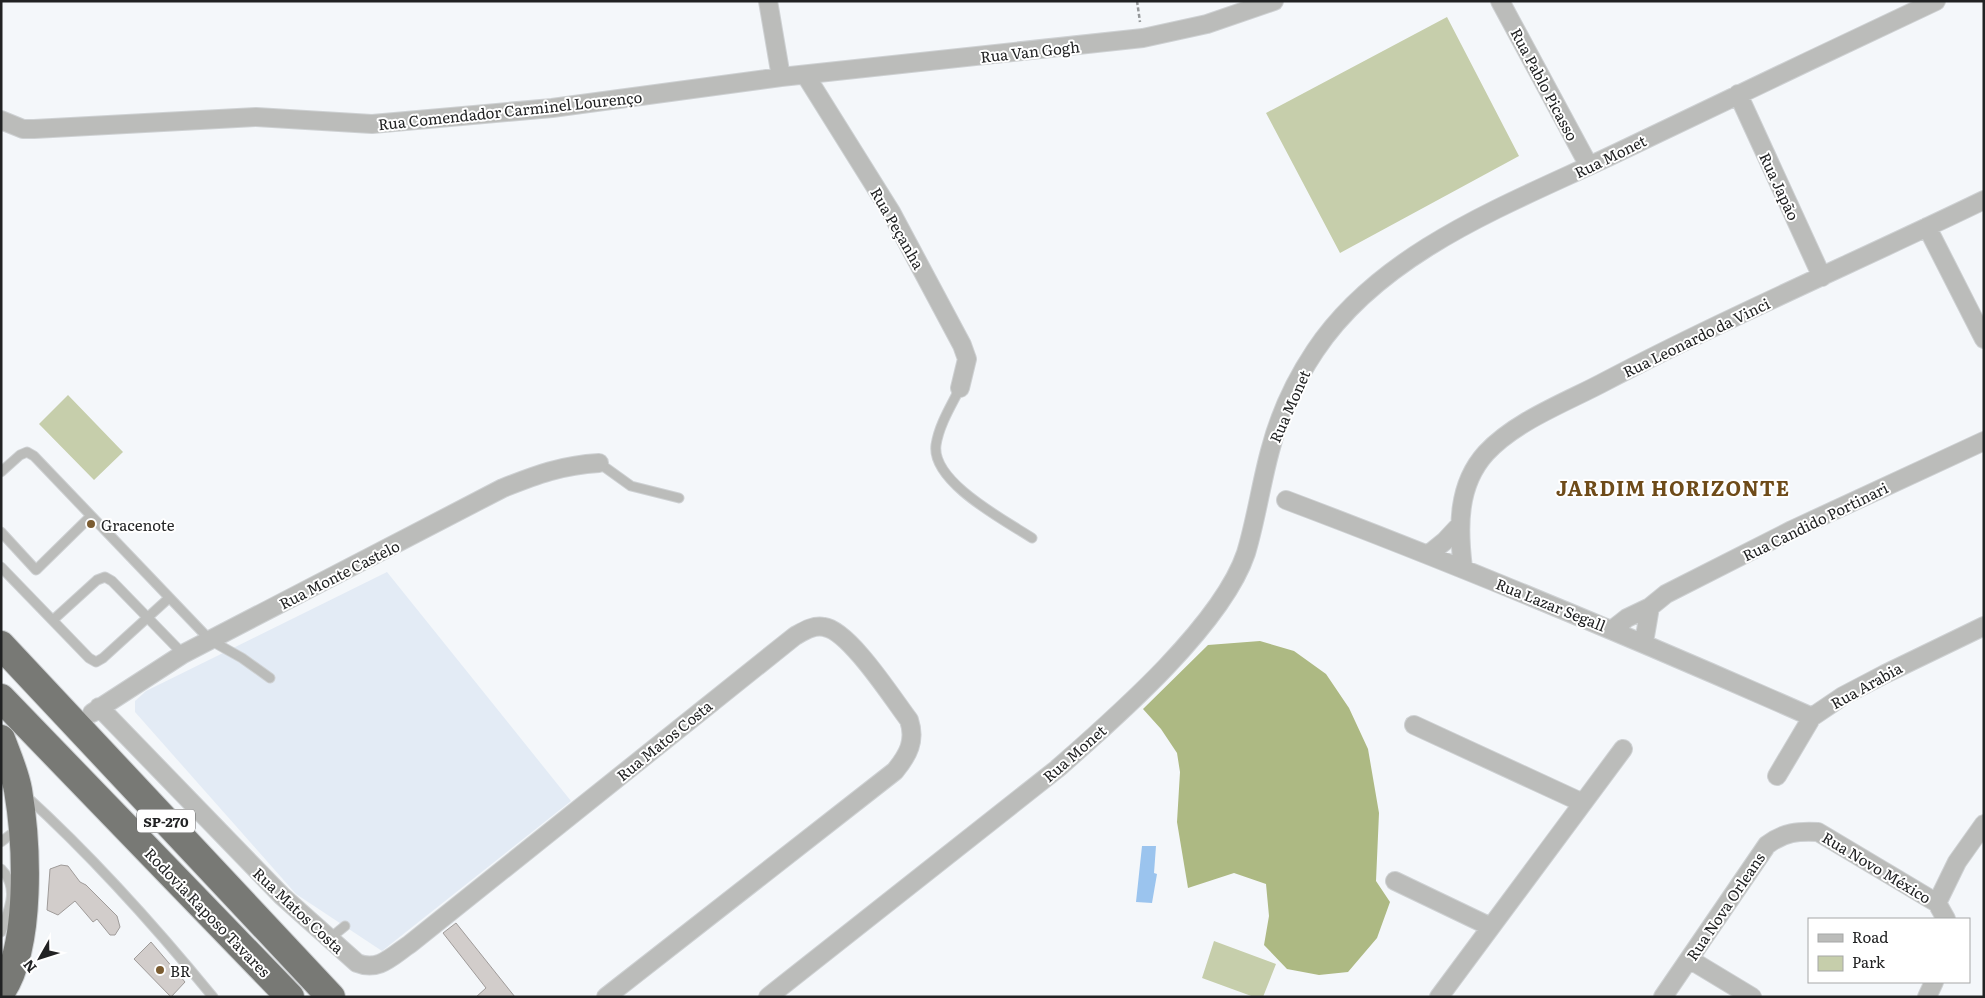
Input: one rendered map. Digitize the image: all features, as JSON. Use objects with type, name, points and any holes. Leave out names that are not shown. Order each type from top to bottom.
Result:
[{"type":"highway","name":"Rodovia Raposo Tavares","points":[[1,645],[331,997]]},
{"type":"highway","name":"Rodovia Raposo Tavares","points":[[1,698],[290,997]]},
{"type":"highway","points":[[1,739],[18,788],[11,834],[25,857],[22,922],[17,953],[9,981],[1,992]]},
{"type":"street","points":[[768,1],[780,77]]},
{"type":"street","name":"Rua Van Gogh","points":[[780,77],[806,76],[1143,38],[1207,24],[1274,1]]},
{"type":"street","name":"Rua Pablo Picasso","points":[[1500,1],[1590,166]]},
{"type":"street","name":"Rua Monet","points":[[768,997],[1057,769],[1098,733],[1188,641],[1232,583],[1246,553],[1270,449],[1280,419],[1299,378],[1316,350],[1345,312],[1366,291],[1387,275],[1457,230],[1936,1]]},
{"type":"street","name":"Rua Peçanha","points":[[806,76],[891,212],[962,345],[967,359],[960,388]]},
{"type":"street","name":"Rua Comendador Carminel Lourenço","points":[[1,120],[23,129],[34,130],[256,117],[372,124],[552,108],[780,77]]},
{"type":"street","name":"Rua Japão","points":[[1738,94],[1822,277]]},
{"type":"street","name":"Rua Leonardo da Vinci","points":[[1463,568],[1459,526],[1462,502],[1473,474],[1486,454],[1502,439],[1527,422],[1666,350],[1984,200]]},
{"type":"street","points":[[1927,227],[1984,339]]},
{"type":"street","name":"Rua Candido Portinari","points":[[1613,629],[1627,618],[1650,607],[1666,594],[1792,530],[1984,441]]},
{"type":"street","name":"Rua Monte Castelo","points":[[96,710],[183,654],[502,488],[548,470],[571,465],[599,463]]},
{"type":"street","name":"Rua Lazar Segall","points":[[1286,500],[1429,554],[1613,629],[1812,717]]},
{"type":"street","points":[[1429,554],[1459,526]]},
{"type":"street","points":[[1644,642],[1650,607]]},
{"type":"street","name":"Rua Arabia","points":[[1777,776],[1812,717],[1843,696],[1984,626]]},
{"type":"street","name":"Rua Matos Costa","points":[[96,710],[282,896],[357,963],[372,967],[382,963],[795,636],[811,628],[824,627],[840,633],[852,645],[909,720],[913,733],[911,747],[903,761],[895,771],[606,997]]},
{"type":"street","points":[[57,705],[96,710],[92,744]]},
{"type":"street","points":[[1414,724],[1583,803]]},
{"type":"street","points":[[1439,997],[1623,748]]},
{"type":"street","points":[[1937,903],[1957,862],[1984,824]]},
{"type":"street","name":"Rua Novo México","points":[[1798,831],[1818,832],[1838,842],[1937,903],[1945,918]]},
{"type":"street","name":"Rua Nova Orleans","points":[[1663,997],[1767,845],[1782,835],[1798,831]]},
{"type":"street","points":[[1395,881],[1491,928]]},
{"type":"street","points":[[1689,959],[1752,997]]},
{"type":"lane","points":[[960,388],[941,427],[935,447],[942,467],[959,490],[1032,538]]},
{"type":"lane","points":[[1,472],[20,455],[27,452],[34,456],[210,640],[242,658],[270,678]]},
{"type":"lane","points":[[599,463],[631,486],[679,498]]},
{"type":"lane","points":[[1,532],[36,570],[91,516]]},
{"type":"lane","points":[[1,567],[89,658],[96,662],[103,658],[169,598]]},
{"type":"lane","points":[[53,620],[96,580],[104,577],[112,581],[183,654]]},
{"type":"lane","points":[[18,788],[84,853],[176,952],[213,997]]},
{"type":"lane","points":[[1,869],[12,886],[13,896],[1,932]]},
{"type":"lane","points":[[329,939],[345,926]]},
{"type":"path","points":[[1137,1],[1143,38]]},
{"type":"shaded area","points":[[387,572],[571,801],[382,951],[296,894],[135,712],[135,701],[146,691]]},
{"type":"green space","points":[[1447,17],[1519,156],[1340,253],[1266,113]]},
{"type":"green space","points":[[68,395],[123,452],[94,480],[39,424]]},
{"type":"green space","points":[[1260,641],[1294,651],[1326,674],[1349,708],[1368,749],[1379,813],[1376,881],[1390,902],[1377,938],[1348,972],[1319,975],[1287,969],[1264,945],[1269,916],[1266,884],[1234,873],[1188,888],[1177,822],[1180,772],[1177,753],[1161,729],[1143,709],[1208,645]]},
{"type":"green space","points":[[1214,941],[1276,964],[1263,997],[1254,997],[1202,978]]},
{"type":"water","points":[[1142,846],[1156,846],[1154,873],[1157,874],[1152,903],[1136,902]]},
{"type":"building","points":[[61,865],[68,866],[80,882],[86,885],[117,916],[120,927],[115,935],[110,935],[97,919],[93,922],[75,901],[58,915],[47,910],[50,869]]},
{"type":"building","points":[[456,923],[515,997],[476,997],[486,988],[443,933]]},
{"type":"building","name":"BR","points":[[151,942],[185,982],[171,997],[134,959]]},
{"type":"place","name":"Gracenote","points":[[91,524]]},
{"type":"place","name":"BR","points":[[160,970]]},
{"type":"district","name":"JARDIM HORIZONTE","points":[[1673,487]]}]
